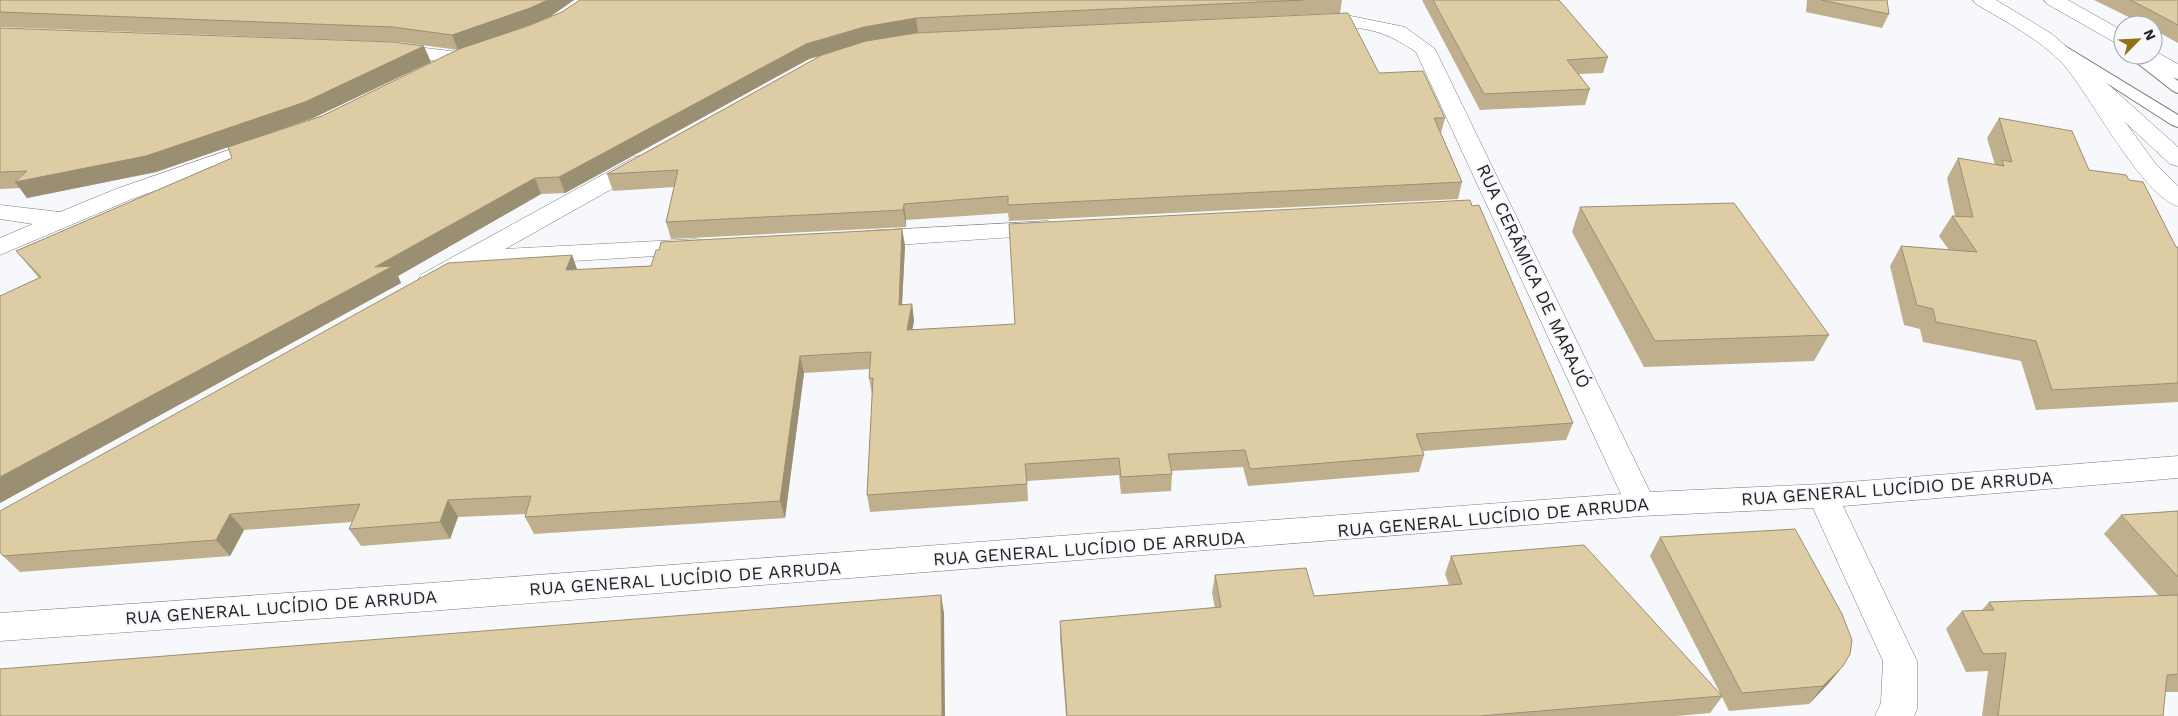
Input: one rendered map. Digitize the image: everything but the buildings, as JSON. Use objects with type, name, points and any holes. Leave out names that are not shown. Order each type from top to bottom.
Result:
[{"type":"street","points":[[1983,0],[2045,38],[2178,159]]},
{"type":"street","points":[[2054,0],[2113,34]]},
{"type":"street","name":"RUA CERÂMICA DE MARAJÓ","points":[[1296,23],[1346,21],[1375,24],[1398,31],[1425,49],[1501,205],[1641,504]]},
{"type":"street","points":[[374,49],[469,55],[427,75]]},
{"type":"street","points":[[2070,61],[2147,168],[2178,199]]},
{"type":"street","points":[[2163,64],[2178,73]]},
{"type":"street","points":[[0,247],[177,174],[284,138]]},
{"type":"street","points":[[408,293],[660,152]]},
{"type":"street","points":[[1471,206],[1501,205]]},
{"type":"street","points":[[0,212],[63,220]]},
{"type":"street","points":[[847,240],[1076,228]]},
{"type":"street","points":[[469,259],[718,246]]},
{"type":"street","name":"RUA GENERAL LUCÍDIO DE ARRUDA","points":[[0,626],[430,597],[1438,522],[1641,504],[1823,496],[2178,467]]},
{"type":"street","points":[[1823,496],[1900,661],[1899,709],[1893,716]]},
{"type":"lane","points":[[2079,13],[2113,38]]},
{"type":"lane","points":[[2045,38],[2178,122]]},
{"type":"lane","points":[[2147,65],[2178,88]]}]
